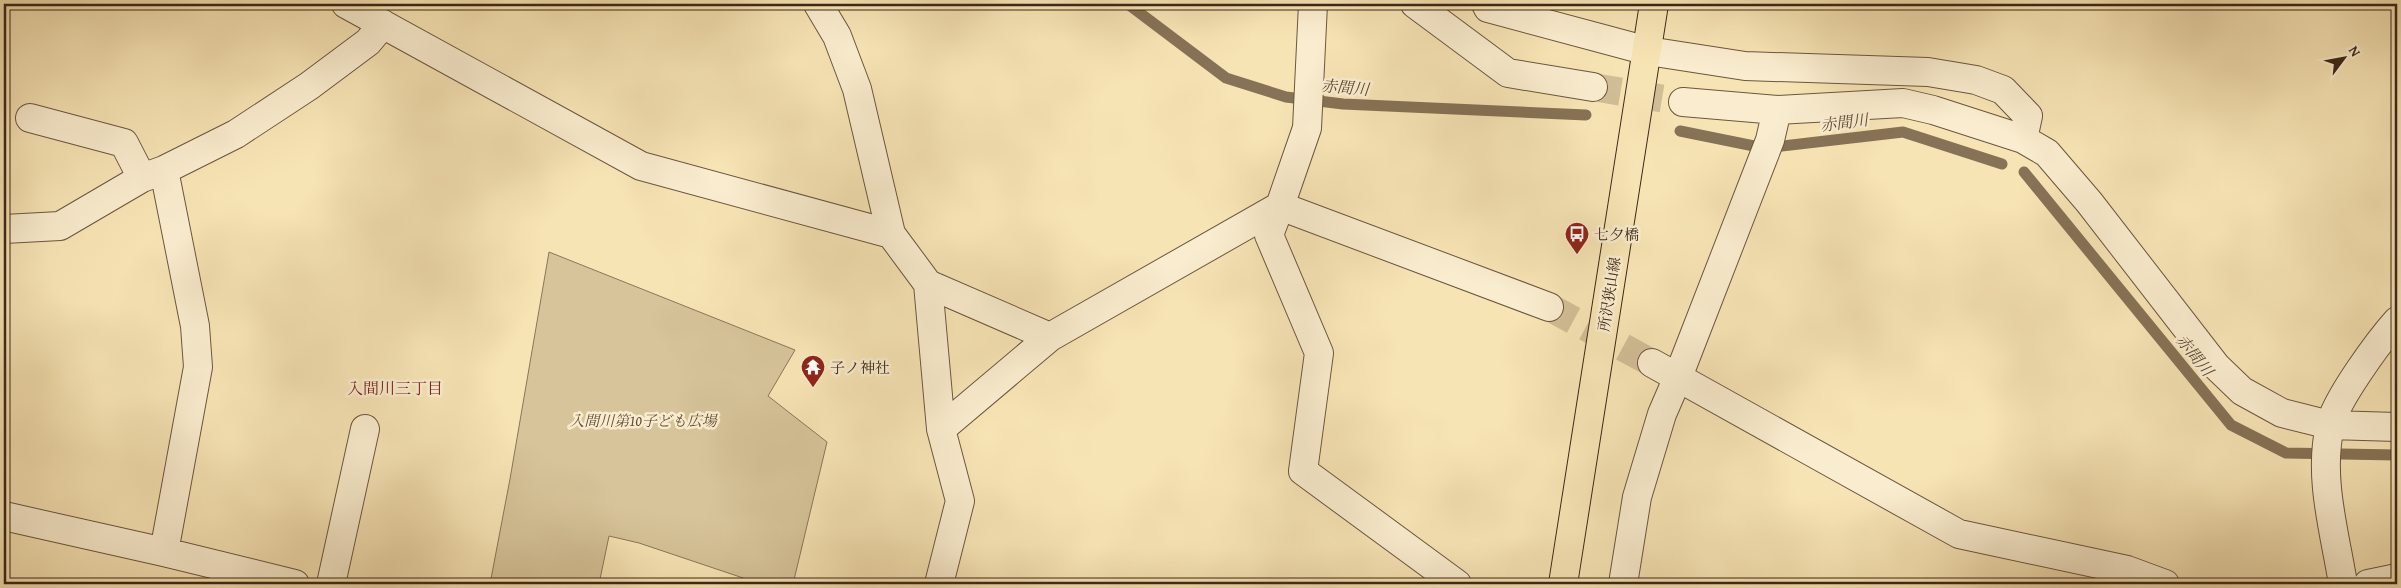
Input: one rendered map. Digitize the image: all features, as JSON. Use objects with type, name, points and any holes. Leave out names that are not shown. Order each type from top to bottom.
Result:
[{"type":"main road","name":"所沢狭山線","points":[[1563,584],[1654,4]]},
{"type":"street","points":[[346,4],[641,166],[891,234]]},
{"type":"street","points":[[818,4],[837,36],[857,90],[891,234],[928,284],[1050,337]]},
{"type":"street","points":[[1313,4],[1306,128],[1269,235],[1319,353],[1303,471],[1457,584]]},
{"type":"street","points":[[1415,4],[1508,73],[1593,87]]},
{"type":"street","points":[[1486,4],[1488,8],[1648,51],[1746,66],[1928,72],[1976,80],[2003,90],[2028,116],[2023,139]]},
{"type":"street","points":[[4,229],[60,226],[153,174],[236,134],[310,86],[368,42],[383,24]]},
{"type":"street","points":[[1683,102],[1777,110],[1903,103],[1933,110],[2023,139],[2048,153],[2090,202],[2216,366],[2242,391],[2282,413],[2330,425],[2397,427]]},
{"type":"street","points":[[1623,584],[1637,497],[1662,414],[1770,140],[1777,110]]},
{"type":"street","points":[[30,118],[124,143],[153,174],[195,326],[198,367],[164,552]]},
{"type":"street","points":[[1280,206],[1549,307]]},
{"type":"street","points":[[941,429],[1050,337],[1280,206]]},
{"type":"street","points":[[928,284],[941,429],[960,501],[939,584]]},
{"type":"street","points":[[2343,584],[2325,477],[2330,425],[2342,400],[2397,321]]},
{"type":"street","points":[[1652,363],[1959,534],[2124,577],[2165,584]]},
{"type":"street","points":[[331,584],[365,429]]},
{"type":"street","points":[[4,516],[295,584]]},
{"type":"street","points":[[2368,584],[2397,578]]},
{"type":"green space","name":"入間川第10子ども広場","points":[[549,252],[795,350],[768,396],[827,442],[793,584],[761,584],[639,543],[609,536],[599,584],[490,584]]},
{"type":"waterway","name":"赤間川","points":[[1128,4],[1226,78],[1286,97],[1343,104],[1586,115]]},
{"type":"waterway","name":"赤間川","points":[[1680,131],[1754,146]]},
{"type":"waterway","name":"赤間川","points":[[1774,147],[1903,132],[2002,164]]},
{"type":"waterway","name":"赤間川","points":[[2024,172],[2231,425],[2286,453],[2397,455]]},
{"type":"tunnel","points":[[1593,87],[1683,102]]},
{"type":"tunnel","points":[[1549,307],[1652,363]]},
{"type":"place","name":"七夕橋","points":[[1577,255]]},
{"type":"place","name":"子ノ神社","points":[[813,388]]},
{"type":"district","name":"入間川三丁目","points":[[395,388]]}]
